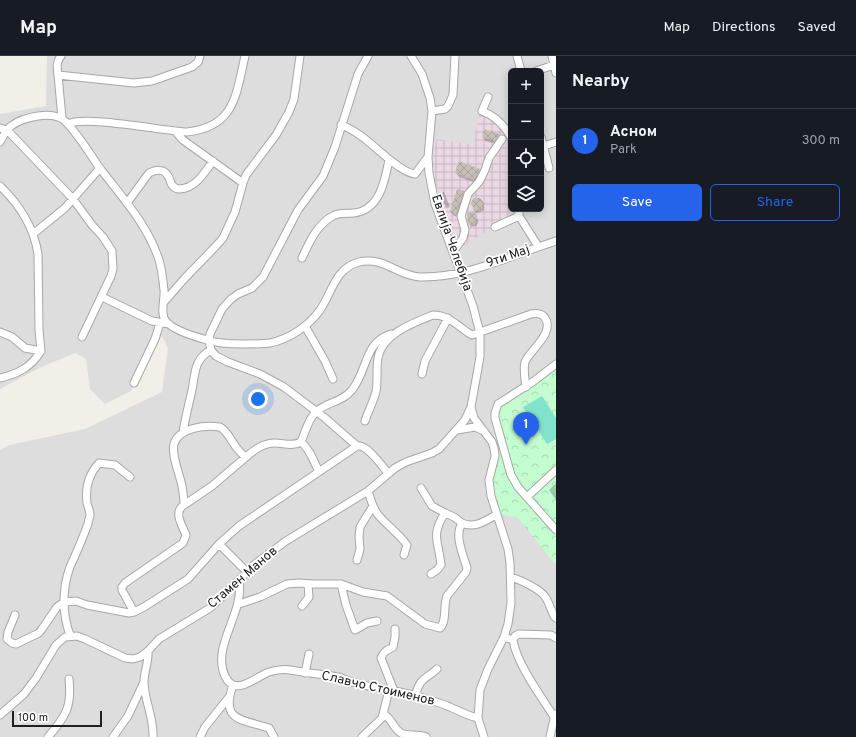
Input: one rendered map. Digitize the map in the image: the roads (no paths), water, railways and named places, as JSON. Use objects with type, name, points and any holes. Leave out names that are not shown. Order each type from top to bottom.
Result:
[{"type":"street","points":[[61,56],[58,59],[57,65],[62,118]]},
{"type":"street","points":[[58,75],[134,83],[152,81],[192,67],[198,62],[200,56]]},
{"type":"street","points":[[68,124],[73,121],[95,121],[175,131],[197,131],[210,127],[226,115],[234,101],[245,56]]},
{"type":"street","points":[[164,302],[223,238],[235,212],[246,175],[276,136],[289,112],[294,99],[300,56]]},
{"type":"street","points":[[357,446],[316,411],[272,380],[216,356],[211,350],[210,334],[217,317],[226,304],[238,294],[252,288],[263,277],[298,210],[323,176],[328,166],[358,74],[368,56]]},
{"type":"street","points":[[432,111],[445,109],[451,100],[453,94],[455,56]]},
{"type":"street","points":[[517,56],[520,68]]},
{"type":"street","points":[[552,56],[556,73]]},
{"type":"street","name":"Евлија Челебија","points":[[413,58],[427,87],[432,111],[428,157],[429,173],[435,204],[473,306],[480,332],[480,357],[471,407]]},
{"type":"street","points":[[544,68],[554,65]]},
{"type":"street","points":[[488,97],[482,111],[497,119],[508,132]]},
{"type":"street","points":[[4,129],[29,118],[56,115],[68,124],[144,227],[154,247],[162,272],[164,292],[163,313],[164,319],[169,324],[196,337],[225,344],[269,343],[286,337],[306,326],[326,361],[333,379]]},
{"type":"street","points":[[341,125],[353,130],[389,160],[409,174],[415,174],[428,157]]},
{"type":"street","points":[[0,142],[4,129]]},
{"type":"street","points":[[4,129],[72,199],[103,237],[112,251],[113,269],[102,297],[82,337]]},
{"type":"street","points":[[175,131],[183,140],[243,183]]},
{"type":"street","points":[[453,252],[463,238],[465,230],[461,216],[468,194],[479,182],[489,158],[502,139]]},
{"type":"street","points":[[549,168],[544,146],[556,142]]},
{"type":"street","points":[[302,258],[312,237],[325,222],[338,214],[354,213],[364,210],[377,200],[383,186],[389,160]]},
{"type":"street","points":[[126,203],[149,173],[158,170],[164,171],[176,189],[183,189],[193,185],[203,175],[213,161]]},
{"type":"street","points":[[33,234],[65,208],[100,168]]},
{"type":"street","points":[[0,186],[19,209],[33,234],[38,254],[39,330],[41,351],[28,367],[12,375],[0,378]]},
{"type":"street","points":[[495,227],[519,212],[538,246]]},
{"type":"street","name":"9ти Мај","points":[[306,326],[320,310],[340,274],[345,268],[358,262],[377,262],[418,277],[443,276],[461,273],[556,241]]},
{"type":"street","points":[[102,297],[152,321],[169,324]]},
{"type":"street","points":[[134,612],[123,594],[122,587],[125,582],[183,543],[186,535],[178,513],[180,508],[205,492],[259,447],[274,443],[296,445],[301,442],[316,411],[343,398],[352,390],[360,377],[375,343],[383,336],[433,315],[440,315],[448,318],[472,335],[531,314],[539,314],[544,316],[546,320],[546,332],[526,359],[524,366],[526,387]]},
{"type":"street","points":[[422,374],[425,361],[448,318]]},
{"type":"street","points":[[134,383],[155,339],[160,323]]},
{"type":"street","points":[[0,332],[12,337],[25,348],[41,351]]},
{"type":"street","points":[[365,421],[376,391],[378,358],[381,349],[386,340],[395,332]]},
{"type":"street","points":[[183,433],[196,368],[204,354],[211,350]]},
{"type":"street","points":[[556,364],[526,387],[498,404],[495,413],[506,461],[511,475],[518,487],[556,530]]},
{"type":"street","points":[[471,407],[474,418],[492,442],[495,456],[489,480],[491,496],[508,549],[511,577],[511,602],[508,624],[504,637],[488,669],[480,690],[478,718],[484,737]]},
{"type":"street","name":"Стамен Манов","points":[[70,636],[85,638],[125,658],[133,659],[140,657],[159,639],[210,608],[263,557],[292,537],[368,491],[395,468],[439,449],[465,420],[471,407]]},
{"type":"street","points":[[184,505],[182,485],[176,469],[174,446],[174,442],[183,433],[205,426],[220,426],[227,433],[236,449],[246,457]]},
{"type":"street","points":[[457,430],[475,427],[484,431]]},
{"type":"street","points":[[301,442],[310,453],[319,472]]},
{"type":"street","points":[[15,615],[8,632],[7,639],[16,644],[39,633],[57,607],[64,602],[76,600],[87,605],[134,612],[188,579],[219,544],[239,526],[357,446],[360,445],[367,448],[388,473]]},
{"type":"street","points":[[495,456],[506,461]]},
{"type":"street","points":[[2,712],[24,694],[36,678],[56,645],[65,637],[70,636],[65,615],[65,584],[69,568],[83,540],[90,515],[87,502],[89,478],[99,463],[115,465],[130,477]]},
{"type":"street","points":[[527,497],[556,470]]},
{"type":"street","points":[[420,488],[432,506],[470,526],[481,523],[496,515]]},
{"type":"street","points":[[368,491],[373,506],[379,516],[401,536],[407,545],[404,555]]},
{"type":"street","points":[[357,560],[360,548],[360,527],[373,506]]},
{"type":"street","points":[[431,574],[437,570],[441,564],[436,538],[440,520],[445,513]]},
{"type":"street","points":[[239,604],[260,598],[287,584],[341,584],[363,592],[386,596],[425,624],[441,628],[443,625],[446,596],[466,572],[467,568],[458,536],[458,531],[462,523]]},
{"type":"street","points":[[219,544],[247,572]]},
{"type":"street","points":[[511,577],[520,580],[542,592],[556,618]]},
{"type":"street","points":[[239,580],[239,604],[223,651],[222,666],[224,674],[227,680],[233,685],[229,697],[229,708],[233,716],[244,721],[269,728],[274,737]]},
{"type":"street","points":[[302,606],[309,597],[308,584]]},
{"type":"street","points":[[341,584],[346,605],[355,630],[367,623],[377,621]]},
{"type":"street","points":[[362,737],[382,718],[384,714],[391,691],[381,658],[382,654],[395,644],[395,629]]},
{"type":"street","points":[[513,640],[515,636],[519,634],[551,635],[556,638]]},
{"type":"street","points":[[504,637],[513,640]]},
{"type":"street","points":[[513,640],[517,653],[537,692],[555,716],[550,737]]},
{"type":"street","points":[[113,737],[128,716],[144,682],[148,651]]},
{"type":"street","points":[[305,673],[309,654]]},
{"type":"street","points":[[415,696],[418,685],[422,680],[437,669]]},
{"type":"street","name":"Славчо Стоименов","points":[[233,685],[240,686],[247,684],[276,670],[290,670],[338,677],[353,682],[415,696],[449,706],[468,716],[478,718]]},
{"type":"street","points":[[48,737],[66,712],[71,694],[69,679]]},
{"type":"street","points":[[144,682],[152,719],[153,737]]},
{"type":"street","points":[[200,737],[205,727],[229,697]]},
{"type":"street","points":[[384,714],[390,718],[394,727],[400,733],[406,736],[420,734],[426,737]]},
{"type":"street","points":[[553,737],[556,734]]},
{"type":"place","name":"Асном","points":[[526,445]]}]
